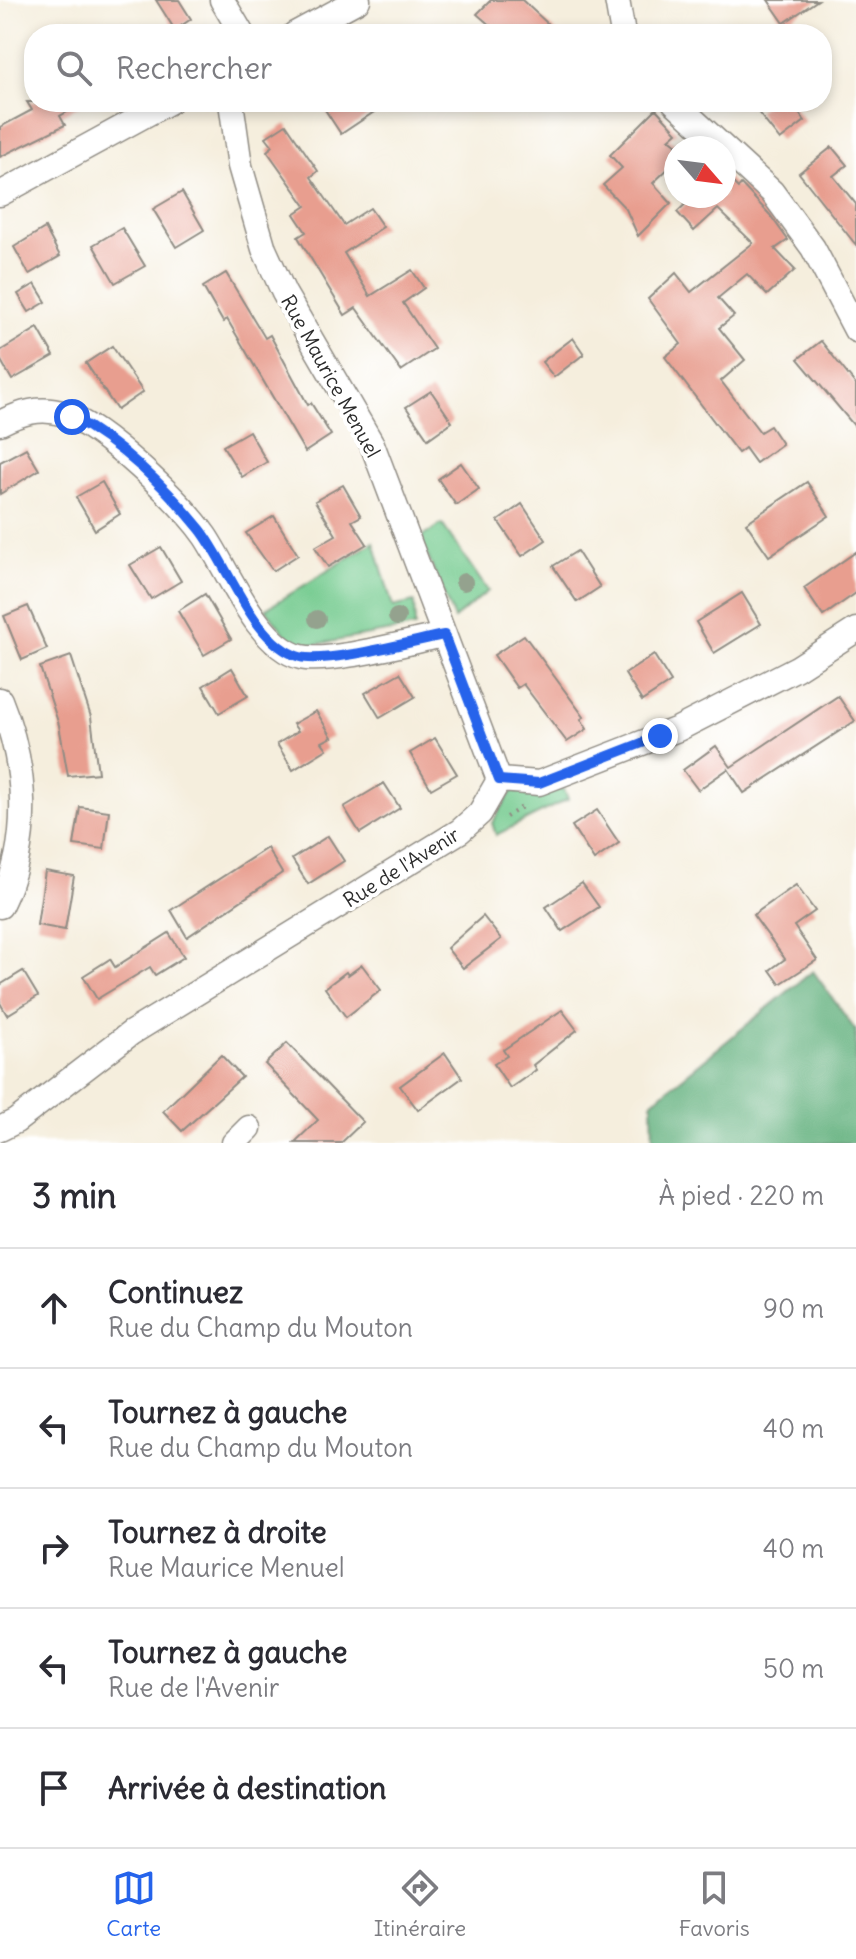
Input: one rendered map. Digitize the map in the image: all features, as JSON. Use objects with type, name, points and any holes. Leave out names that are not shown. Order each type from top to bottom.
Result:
[{"type":"street","points":[[222,0],[236,24]]},
{"type":"street","points":[[314,24],[358,0]]},
{"type":"street","points":[[617,0],[621,24]]},
{"type":"street","points":[[0,194],[151,112]]},
{"type":"street","name":"Rue Maurice Menuel","points":[[232,112],[240,166],[264,249],[284,293],[372,444],[499,780]]},
{"type":"street","points":[[685,112],[767,186],[813,248],[856,330]]},
{"type":"street","points":[[0,423],[23,412],[49,411],[72,417],[98,434],[153,480],[191,519],[261,628],[290,653],[312,658],[444,635]]},
{"type":"street","points":[[499,780],[539,783],[678,729],[797,668],[856,630]]},
{"type":"street","points":[[0,700],[18,754],[22,814],[14,867],[0,906]]},
{"type":"street","name":"Rue de l'Avenir","points":[[0,1129],[16,1121],[131,1033],[460,831],[480,813],[499,780]]},
{"type":"green space","points":[[442,524],[488,591],[454,619],[420,538]]},
{"type":"green space","points":[[374,542],[393,607],[414,602],[415,627],[312,645],[292,643],[266,609]]},
{"type":"green space","points":[[564,789],[568,799],[496,835],[492,823],[513,790]]},
{"type":"green space","points":[[813,971],[856,1031],[856,1143],[653,1143],[652,1102]]},
{"type":"building","points":[[156,0],[179,0],[191,19],[184,24],[171,24]]},
{"type":"building","points":[[491,0],[522,0],[548,24],[488,24],[477,14]]},
{"type":"building","points":[[768,0],[818,0],[784,23]]},
{"type":"building","points":[[28,112],[67,112],[60,116],[65,125],[0,157],[0,127]]},
{"type":"building","points":[[327,112],[374,112],[341,134]]},
{"type":"building","points":[[653,112],[659,112],[677,132],[672,136],[664,136],[664,172],[653,183],[664,195],[666,208],[638,236],[626,209],[603,185],[622,168],[610,155]]},
{"type":"building","points":[[758,112],[798,112],[805,121],[780,140]]},
{"type":"building","points":[[286,124],[318,171],[311,177],[344,225],[370,208],[383,227],[344,253],[370,296],[412,270],[424,288],[403,303],[434,349],[401,371],[356,308],[345,315],[298,237],[306,232],[294,214],[306,206],[267,151],[273,146],[266,137]]},
{"type":"building","points":[[832,147],[847,165],[833,176],[856,204],[856,245],[799,173]]},
{"type":"building","points":[[741,184],[788,240],[775,249],[795,270],[767,295],[747,274],[718,298],[734,316],[719,328],[745,360],[721,381],[760,432],[770,426],[782,444],[756,463],[745,448],[738,453],[665,357],[681,344],[648,299],[676,273],[691,292],[753,243],[718,209],[694,231],[677,212],[681,208],[736,208],[736,186],[738,188]]},
{"type":"building","points":[[182,192],[204,230],[176,247],[153,209]]},
{"type":"building","points":[[45,228],[60,256],[29,274],[14,247]]},
{"type":"building","points":[[122,228],[145,266],[115,283],[93,245]]},
{"type":"building","points":[[226,273],[265,338],[270,335],[308,405],[311,403],[331,435],[305,452],[227,319],[223,322],[203,287]]},
{"type":"building","points":[[35,284],[46,302],[29,312],[18,294]]},
{"type":"building","points":[[38,328],[54,356],[12,380],[0,359],[0,351]]},
{"type":"building","points":[[573,338],[584,354],[554,377],[542,362]]},
{"type":"building","points":[[821,341],[856,385],[856,428],[798,359]]},
{"type":"building","points":[[112,346],[143,392],[117,410],[86,363]]},
{"type":"building","points":[[431,391],[452,422],[428,439],[406,407]]},
{"type":"building","points":[[249,431],[267,462],[242,477],[223,446]]},
{"type":"building","points":[[26,448],[39,470],[0,494],[0,462]]},
{"type":"building","points":[[461,463],[479,489],[456,505],[438,479]]},
{"type":"building","points":[[102,482],[120,514],[95,530],[76,497]]},
{"type":"building","points":[[807,482],[829,516],[769,556],[746,523]]},
{"type":"building","points":[[343,485],[361,516],[352,521],[367,544],[328,567],[315,547],[336,535],[315,501]]},
{"type":"building","points":[[522,504],[546,540],[522,556],[498,521]]},
{"type":"building","points":[[274,516],[298,555],[273,571],[246,533]]},
{"type":"building","points":[[161,547],[181,581],[151,599],[130,565]]},
{"type":"building","points":[[577,551],[600,587],[577,602],[553,566]]},
{"type":"building","points":[[856,552],[856,593],[823,616],[804,588]]},
{"type":"building","points":[[742,593],[761,624],[714,653],[696,622]]},
{"type":"building","points":[[205,594],[231,639],[204,655],[178,611]]},
{"type":"building","points":[[28,606],[47,649],[22,660],[4,616]]},
{"type":"building","points":[[524,635],[584,717],[581,719],[587,729],[567,742],[523,684],[517,688],[494,655]]},
{"type":"building","points":[[654,655],[671,682],[642,701],[625,674]]},
{"type":"building","points":[[71,656],[91,717],[98,773],[68,776],[59,725],[40,667]]},
{"type":"building","points":[[232,668],[248,696],[219,713],[203,686]]},
{"type":"building","points":[[400,673],[415,697],[380,718],[365,693]]},
{"type":"building","points":[[838,696],[855,721],[744,793],[728,769],[698,790],[683,770],[716,746],[731,767]]},
{"type":"building","points":[[316,711],[332,737],[322,742],[327,749],[293,770],[277,744],[298,731],[293,724]]},
{"type":"building","points":[[435,738],[457,774],[431,789],[410,753]]},
{"type":"building","points":[[384,783],[400,808],[360,833],[344,807]]},
{"type":"building","points":[[80,807],[109,811],[104,849],[74,845]]},
{"type":"building","points":[[597,810],[619,843],[594,860],[572,826]]},
{"type":"building","points":[[328,836],[344,861],[308,884],[292,859]]},
{"type":"building","points":[[267,848],[282,873],[187,937],[171,910]]},
{"type":"building","points":[[45,871],[74,876],[65,930],[37,925]]},
{"type":"building","points":[[582,883],[599,907],[562,931],[546,907]]},
{"type":"building","points":[[796,885],[815,911],[794,926],[817,960],[780,984],[770,970],[785,959],[753,915]]},
{"type":"building","points":[[483,916],[501,939],[463,968],[447,948]]},
{"type":"building","points":[[169,933],[184,957],[155,975],[150,967],[97,999],[83,976],[110,959],[115,967]]},
{"type":"building","points":[[362,965],[381,990],[346,1017],[325,988],[346,972],[348,975]]},
{"type":"building","points":[[23,971],[38,996],[7,1015],[0,1003],[0,985]]},
{"type":"building","points":[[562,1010],[577,1030],[533,1065],[536,1070],[510,1088],[494,1064],[507,1056],[503,1050]]},
{"type":"building","points":[[287,1043],[363,1122],[341,1143],[294,1143],[318,1120],[265,1064]]},
{"type":"building","points":[[445,1053],[462,1078],[418,1110],[400,1086]]},
{"type":"building","points":[[221,1055],[242,1077],[182,1131],[163,1111]]},
{"type":"route","points":[[72,417],[98,434],[179,505],[203,533],[261,628],[290,653],[312,658],[444,635],[499,780],[539,783],[660,736]]}]
